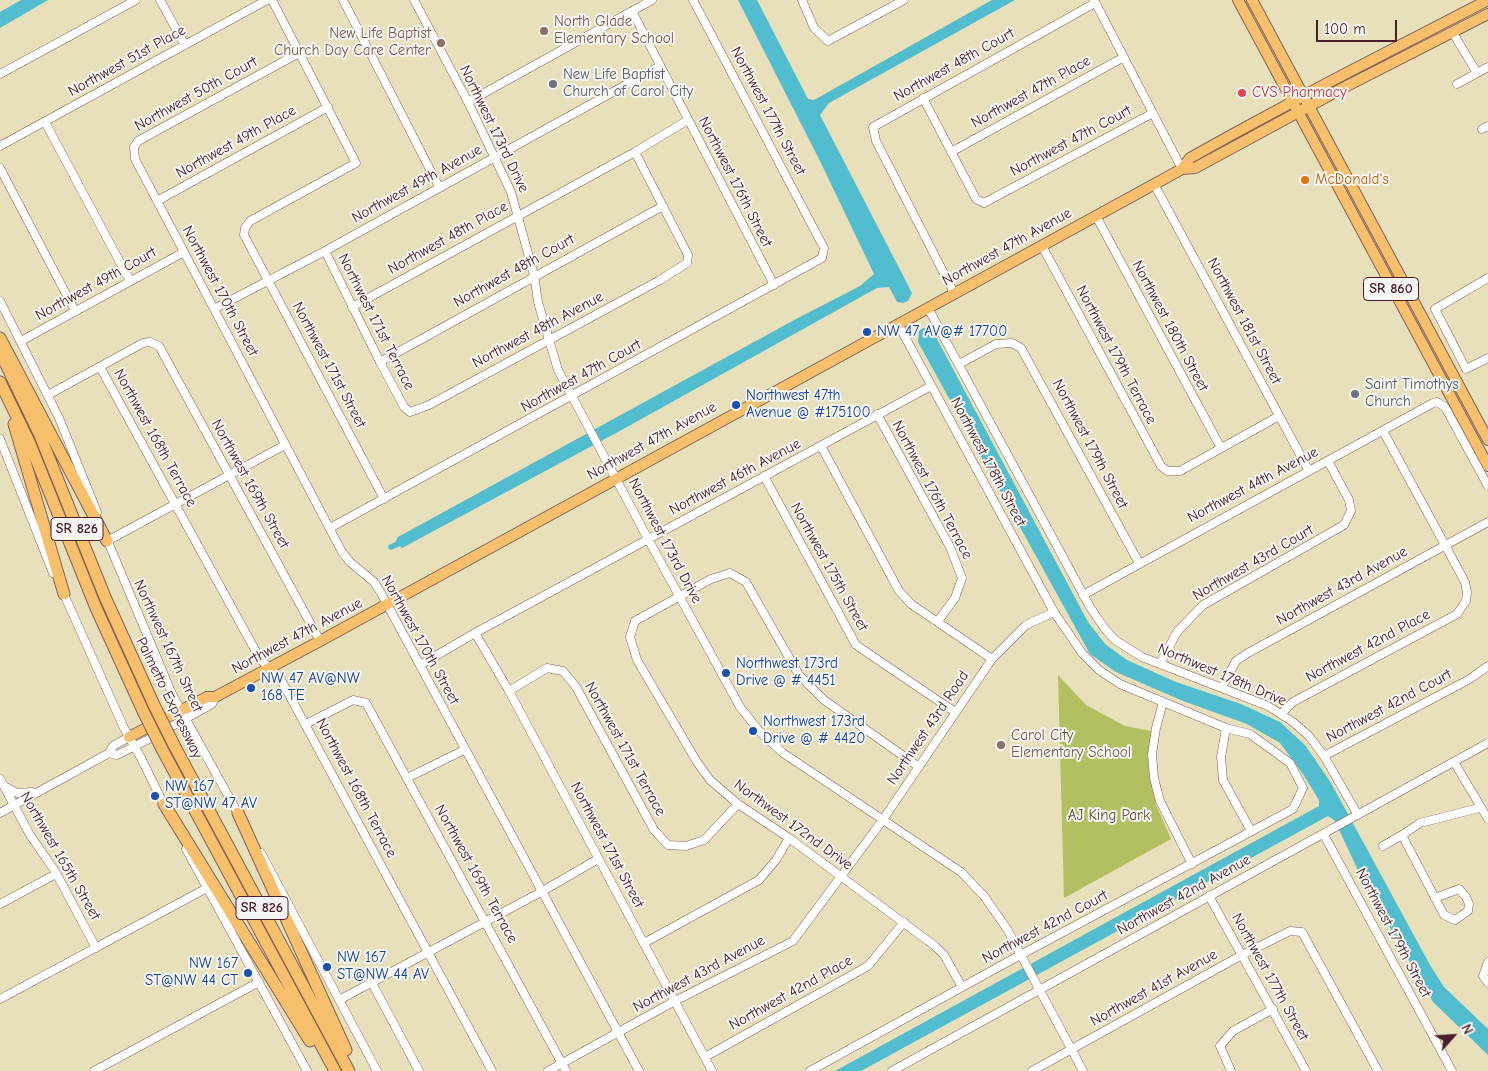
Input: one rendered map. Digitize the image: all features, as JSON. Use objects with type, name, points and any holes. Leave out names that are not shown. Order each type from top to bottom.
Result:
[{"type":"highway","points":[[0,338],[107,541]]},
{"type":"highway","name":"Palmetto Expressway","points":[[0,352],[38,433],[105,597],[154,705],[349,1071]]},
{"type":"highway","name":"Palmetto Expressway","points":[[0,382],[30,444],[96,608],[143,711],[335,1071]]},
{"type":"highway","points":[[6,394],[64,594]]},
{"type":"highway","points":[[164,804],[281,990],[328,1071]]},
{"type":"highway","points":[[238,813],[346,1051],[353,1071]]},
{"type":"main road","name":"SR 860","points":[[1238,0],[1375,259],[1488,466]]},
{"type":"main road","name":"SR 860","points":[[1252,0],[1428,331],[1485,429],[1488,440]]},
{"type":"main road","name":"Northwest 47th Avenue","points":[[1182,169],[1190,158],[1302,96],[1474,3],[1488,0]]},
{"type":"main road","points":[[1470,23],[1475,16],[1474,3]]},
{"type":"main road","name":"Northwest 47th Avenue","points":[[132,742],[183,715],[207,697],[215,697],[320,641],[1154,184],[1182,169],[1195,168],[1488,14]]},
{"type":"main road","points":[[1366,242],[1378,250],[1386,252]]},
{"type":"main road","points":[[1375,259],[1385,260],[1396,270]]},
{"type":"main road","points":[[1463,420],[1485,429]]},
{"type":"street","points":[[0,74],[136,0]]},
{"type":"street","points":[[160,0],[185,45]]},
{"type":"street","name":"Northwest 51st Place","points":[[0,146],[267,0]]},
{"type":"street","points":[[272,0],[328,107]]},
{"type":"street","points":[[343,0],[439,187]]},
{"type":"street","name":"Northwest 173rd Drive","points":[[414,0],[468,102],[511,192],[534,275],[538,302],[558,370],[740,706],[759,731],[783,753],[960,872],[984,896],[998,916],[1039,990]]},
{"type":"street","points":[[468,102],[652,0]]},
{"type":"street","name":"Northwest 177th Street","points":[[693,0],[818,236]]},
{"type":"street","points":[[802,0],[814,28],[828,41],[904,0]]},
{"type":"street","points":[[1095,2],[1182,169]]},
{"type":"street","name":"Northwest 48th Court","points":[[954,293],[876,141],[873,127],[1095,2]]},
{"type":"street","name":"Northwest 176th Street","points":[[632,11],[774,285]]},
{"type":"street","points":[[1453,33],[1477,73]]},
{"type":"street","name":"Northwest 50th Court","points":[[134,147],[138,141],[299,52]]},
{"type":"street","name":"Northwest 47th Place","points":[[951,152],[1124,57]]},
{"type":"street","name":"Northwest 49th Avenue","points":[[214,309],[325,251],[660,66]]},
{"type":"street","points":[[1457,84],[1488,67]]},
{"type":"street","points":[[923,98],[951,152]]},
{"type":"street","name":"Northwest 171st Street","points":[[328,107],[356,163],[250,221],[245,228],[244,235],[384,499]]},
{"type":"street","name":"Northwest 49th Place","points":[[157,201],[328,107]]},
{"type":"street","name":"Northwest 47th Court","points":[[951,152],[976,199],[984,203],[1152,113]]},
{"type":"street","name":"Northwest 48th Place","points":[[352,306],[635,152],[688,120]]},
{"type":"street","points":[[45,122],[130,281]]},
{"type":"street","name":"Northwest 170th Street","points":[[134,147],[135,160],[342,552],[350,562],[374,582],[387,604],[464,750],[640,1071]]},
{"type":"street","points":[[635,152],[663,206]]},
{"type":"street","points":[[0,168],[75,311]]},
{"type":"street","name":"Northwest 181st Street","points":[[1154,184],[1309,471]]},
{"type":"street","name":"Northwest 48th Court","points":[[380,362],[534,275],[663,206]]},
{"type":"street","name":"Northwest 48th Avenue","points":[[429,405],[660,280],[687,263],[688,255],[663,206]]},
{"type":"street","name":"Northwest 180th Street","points":[[1096,216],[1221,448]]},
{"type":"street","name":"Northwest 47th Court","points":[[330,528],[573,397],[822,258],[824,248],[818,236]]},
{"type":"street","name":"Northwest 179th Terrace","points":[[1042,246],[1161,466],[1171,473],[1180,471],[1221,448]]},
{"type":"street","name":"Northwest 171st Terrace","points":[[325,251],[404,407],[410,412],[429,405]]},
{"type":"street","name":"Northwest 49th Court","points":[[21,341],[184,252]]},
{"type":"street","points":[[1488,278],[1435,309],[1466,369],[1488,358]]},
{"type":"street","name":"Northwest 167th Street","points":[[0,301],[48,395],[84,477],[134,608],[183,715],[254,838],[377,1071]]},
{"type":"street","name":"Northwest 178th Street","points":[[928,308],[1083,595]]},
{"type":"street","points":[[1428,331],[1442,323]]},
{"type":"street","name":"Northwest 178th Street","points":[[898,324],[1054,612]]},
{"type":"street","name":"Northwest 169th Street","points":[[100,367],[144,343],[155,342],[159,346],[320,641]]},
{"type":"street","name":"Northwest 179th Street","points":[[959,364],[996,344],[1012,343],[1021,348],[1029,359],[1139,563]]},
{"type":"street","points":[[48,395],[100,367]]},
{"type":"street","name":"Northwest 168th Terrace","points":[[100,367],[260,659],[280,678],[306,724],[492,1071]]},
{"type":"street","name":"Northwest 46th Avenue","points":[[420,665],[877,414],[932,386]]},
{"type":"street","name":"Northwest 44th Avenue","points":[[1083,595],[1437,402],[1445,406],[1488,486]]},
{"type":"street","name":"Northwest 176th Terrace","points":[[877,414],[950,547],[962,578],[955,598],[938,621]]},
{"type":"street","points":[[1221,448],[1279,416]]},
{"type":"street","points":[[1383,431],[1445,545]]},
{"type":"street","points":[[0,441],[18,478],[47,558],[132,742],[207,888],[307,1071]]},
{"type":"street","points":[[107,541],[285,445]]},
{"type":"street","points":[[821,446],[899,591],[911,604],[992,659]]},
{"type":"street","name":"Northwest 43rd Court","points":[[1160,664],[1178,632],[1203,605],[1338,531],[1349,518],[1349,500],[1328,461]]},
{"type":"street","name":"Northwest 175th Street","points":[[764,476],[856,645],[955,712]]},
{"type":"street","name":"Northwest 43rd Avenue","points":[[1222,687],[1230,669],[1241,657],[1488,522]]},
{"type":"street","name":"Northwest 42nd Place","points":[[1281,714],[1293,702],[1457,614],[1466,601],[1467,592],[1465,582],[1445,545]]},
{"type":"street","name":"Northwest 172nd Drive","points":[[919,767],[824,700],[799,675],[746,582],[730,573],[711,579],[679,595],[635,621],[630,637],[637,660],[697,762],[710,780],[738,804],[789,838],[904,922],[944,954],[962,987]]},
{"type":"street","name":"Northwest 178th Drive","points":[[1083,595],[1097,618],[1115,640],[1142,657],[1222,687],[1281,714],[1308,736],[1324,756],[1355,818]]},
{"type":"street","points":[[1054,612],[1082,653],[1099,670],[1120,684],[1226,728],[1221,758],[1223,780],[1251,830]]},
{"type":"street","name":"Northwest 43rd Road","points":[[841,877],[882,821],[992,659],[1026,625],[1054,612]]},
{"type":"street","name":"Northwest 171st Street","points":[[476,633],[509,691],[712,1071]]},
{"type":"street","name":"Northwest 42nd Court","points":[[1324,756],[1468,680],[1488,666]]},
{"type":"street","name":"Northwest 171st Terrace","points":[[509,691],[547,668],[563,671],[576,687],[654,830],[668,845],[686,846],[704,840],[738,804]]},
{"type":"street","name":"Northwest 169th Terrace","points":[[306,724],[353,700],[366,703],[487,922],[566,1071]]},
{"type":"street","points":[[1163,702],[1152,754],[1154,778],[1160,801],[1192,864]]},
{"type":"street","name":"Northwest 42nd Court","points":[[810,1071],[962,987],[1022,958],[1251,830],[1293,809],[1304,788],[1290,764],[1250,734],[1226,728]]},
{"type":"street","name":"Northwest 47th Avenue","points":[[0,813],[109,753],[113,746],[132,742]]},
{"type":"street","name":"Northwest 42nd Avenue","points":[[892,1071],[1209,896],[1334,830],[1488,743]]},
{"type":"street","points":[[407,778],[464,750]]},
{"type":"street","points":[[1454,762],[1479,808],[1488,819]]},
{"type":"street","points":[[2,782],[17,793],[39,791]]},
{"type":"street","name":"Northwest 165th Street","points":[[2,782],[30,835],[56,874],[96,948]]},
{"type":"street","points":[[1383,846],[1420,823],[1479,808]]},
{"type":"street","name":"Northwest 179th Street","points":[[1324,835],[1452,1071]]},
{"type":"street","points":[[1402,835],[1435,898],[1444,915],[1455,920],[1468,911],[1469,904],[1466,897],[1458,889],[1435,898]]},
{"type":"street","points":[[644,942],[759,880],[776,860],[789,838]]},
{"type":"street","points":[[339,1000],[487,922],[598,859]]},
{"type":"street","points":[[0,904],[56,874]]},
{"type":"street","name":"Northwest 43rd Avenue","points":[[548,1071],[675,1001],[793,941],[841,877]]},
{"type":"street","points":[[0,999],[207,888]]},
{"type":"street","name":"Northwest 177th Street","points":[[1209,896],[1306,1071]]},
{"type":"street","name":"Northwest 42nd Place","points":[[705,1058],[868,966],[904,922]]},
{"type":"street","name":"Northwest 41st Avenue","points":[[1032,1071],[1242,955],[1290,932],[1302,932],[1378,1071]]},
{"type":"street","points":[[1488,962],[1483,976],[1488,983]]},
{"type":"street","points":[[94,1071],[259,982]]},
{"type":"street","points":[[372,982],[418,1071]]},
{"type":"street","points":[[1039,990],[1083,1071]]},
{"type":"street","points":[[1231,1071],[1220,1046],[1233,1031],[1273,1009]]},
{"type":"green space","name":"AJ King Park","points":[[1058,675],[1086,705],[1125,726],[1151,731],[1150,774],[1156,805],[1171,839],[1064,898]]},
{"type":"water","points":[[21,0],[48,0],[0,28],[0,12]]},
{"type":"water","points":[[738,0],[757,0],[808,99],[814,100],[992,0],[1015,0],[829,103],[820,115],[912,293],[908,301],[903,303],[897,302],[889,287],[877,288],[618,432],[402,548],[395,543],[398,537],[796,319],[860,286],[874,274],[821,163]]},
{"type":"water","points":[[923,328],[929,328],[936,337],[1088,622],[1105,644],[1127,660],[1176,682],[1241,704],[1280,722],[1305,745],[1331,783],[1430,965],[1444,987],[1488,1029],[1488,1055],[1433,1002],[1363,881],[1335,821],[1328,816],[861,1071],[835,1071],[1319,806],[1319,800],[1303,774],[1280,743],[1247,724],[1183,701],[1116,672],[1090,654],[918,342],[919,331]]},
{"type":"waterway","points":[[391,547],[402,542]]},
{"type":"place","name":"North Glade Elementary School","points":[[544,31]]},
{"type":"place","name":"New Life Baptist Church Day Care Center","points":[[441,43]]},
{"type":"place","name":"New Life Baptist Church of Carol City","points":[[553,84]]},
{"type":"place","name":"CVS Pharmacy","points":[[1242,93]]},
{"type":"place","name":"McDonald's","points":[[1305,180]]},
{"type":"place","name":"NW 47 AV@# 17700","points":[[867,332]]},
{"type":"place","name":"Saint Timothys Church","points":[[1355,394]]},
{"type":"place","name":"Northwest 47th Avenue @ #175100","points":[[736,405]]},
{"type":"place","name":"Northwest 173rd Drive @ # 4451","points":[[726,673]]},
{"type":"place","name":"NW 47 AV@NW 168 TE","points":[[251,688]]},
{"type":"place","name":"Northwest 173rd Drive @ # 4420","points":[[753,731]]},
{"type":"place","name":"Carol City Elementary School","points":[[1001,745]]},
{"type":"place","name":"NW 167 ST@NW 47 AV","points":[[155,796]]},
{"type":"place","name":"NW 167 ST@NW 44 AV","points":[[327,967]]},
{"type":"place","name":"NW 167 ST@NW 44 CT","points":[[248,973]]}]
